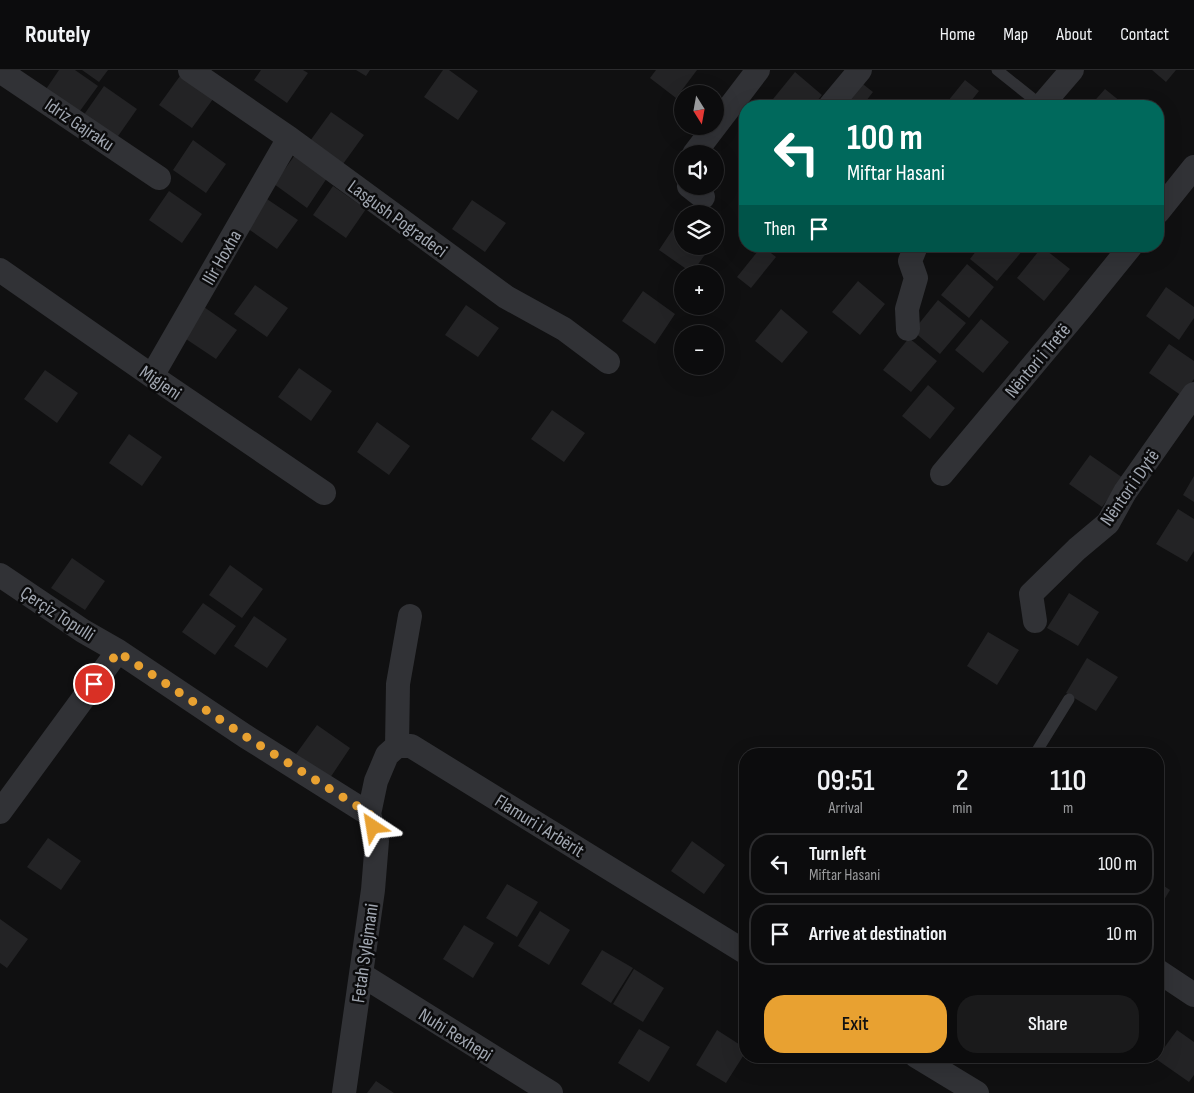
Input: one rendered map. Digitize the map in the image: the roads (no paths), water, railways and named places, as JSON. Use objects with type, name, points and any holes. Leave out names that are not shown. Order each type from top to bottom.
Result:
[{"type":"street","name":"Lasgush Pogradeci","points":[[190,70],[289,138],[506,297],[564,329],[608,362]]},
{"type":"street","points":[[701,145],[758,70]]},
{"type":"street","points":[[835,100],[860,70]]},
{"type":"street","points":[[1046,100],[1072,70]]},
{"type":"street","name":"Idriz Gajraku","points":[[0,71],[159,178]]},
{"type":"street","name":"Ilir Hoxha","points":[[152,376],[289,138]]},
{"type":"street","points":[[1164,204],[1194,166]]},
{"type":"street","points":[[908,329],[907,310],[916,278],[910,262],[914,252]]},
{"type":"street","name":"Nëntori i Tretë","points":[[942,474],[1125,252]]},
{"type":"street","name":"Migjeni","points":[[0,270],[324,493]]},
{"type":"street","name":"Nëntori i Dytë","points":[[1035,621],[1031,594],[1108,523],[1125,492],[1194,394]]},
{"type":"street","name":"Çerçiz Topulli","points":[[0,575],[245,736],[370,814]]},
{"type":"street","points":[[370,814],[376,781],[387,755],[397,746],[398,684],[410,616]]},
{"type":"street","points":[[0,812],[118,652]]},
{"type":"street","name":"Flamuri i Arbërit","points":[[397,746],[412,746],[739,948]]},
{"type":"street","name":"Fetah Sylejmani","points":[[344,1093],[373,890],[377,841],[370,814]]},
{"type":"street","points":[[1164,975],[1194,994]]},
{"type":"street","name":"Nuhi Rexhepi","points":[[362,976],[551,1093]]},
{"type":"street","points":[[928,1063],[977,1093]]},
{"type":"lane","points":[[997,70],[1034,100]]},
{"type":"lane","points":[[1039,748],[1069,698]]}]
